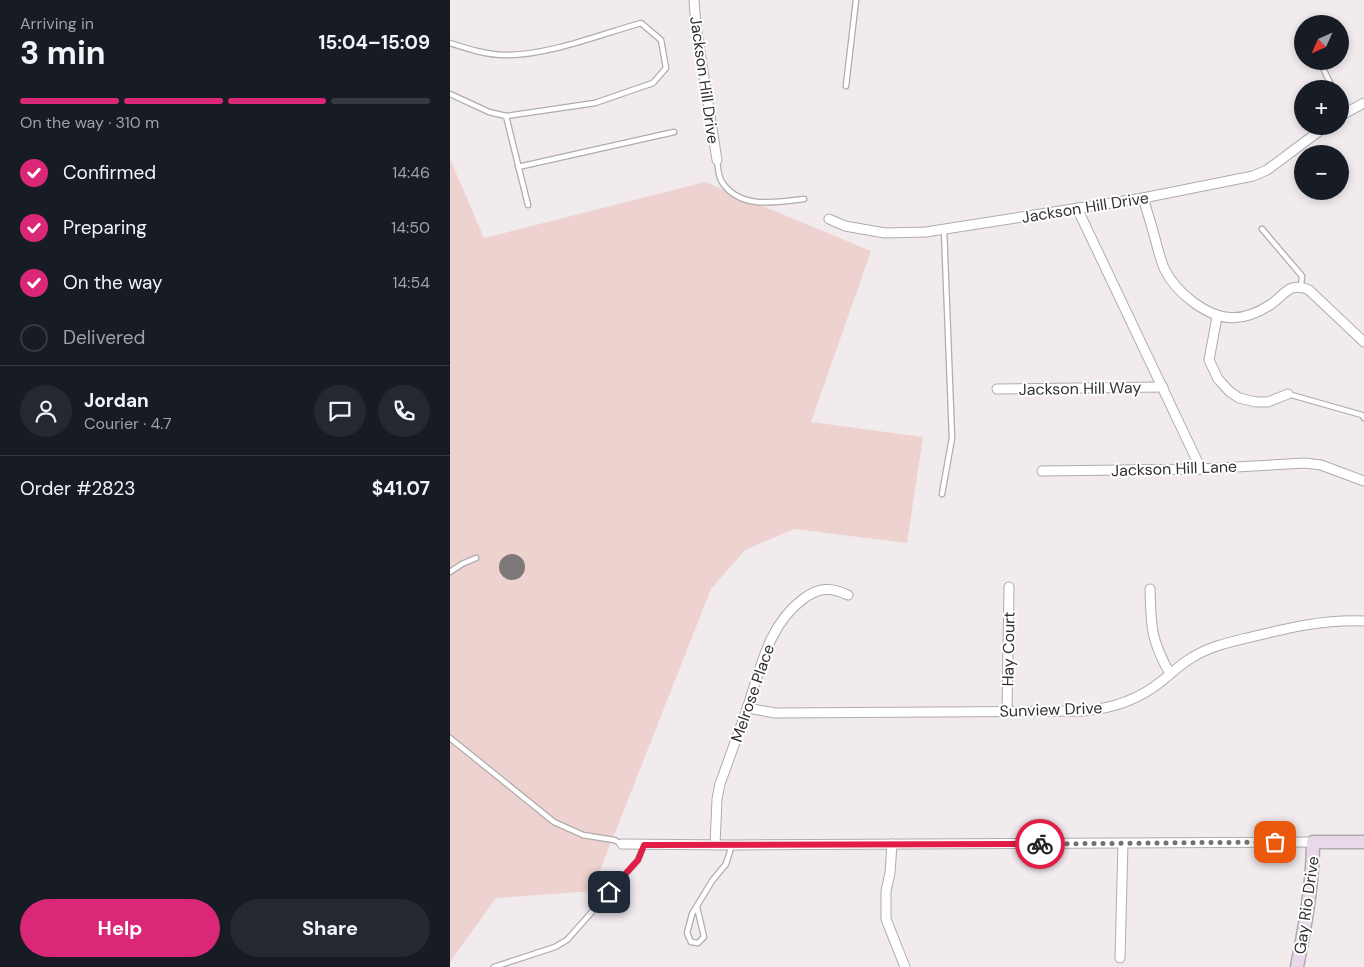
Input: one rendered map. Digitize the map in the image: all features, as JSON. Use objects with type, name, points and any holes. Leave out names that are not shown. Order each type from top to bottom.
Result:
[{"type":"street","name":"Jackson Hill Drive","points":[[694,0],[696,26],[717,160]]},
{"type":"street","points":[[1349,111],[1364,103]]},
{"type":"street","name":"Jackson Hill Drive","points":[[829,219],[845,226],[885,233],[926,232],[1143,198],[1253,176],[1267,170],[1314,135]]},
{"type":"street","points":[[1143,198],[1164,268],[1181,293],[1206,312],[1218,317],[1235,318],[1252,315],[1271,304],[1290,288],[1301,286],[1309,290],[1364,342]]},
{"type":"street","points":[[1077,208],[1201,469]]},
{"type":"street","points":[[1218,317],[1210,360],[1218,379],[1229,391],[1239,398],[1256,402],[1268,402],[1288,394]]},
{"type":"street","name":"Jackson Hill Way","points":[[997,389],[1163,387]]},
{"type":"street","name":"Jackson Hill Lane","points":[[1042,471],[1201,469],[1305,463],[1321,465],[1364,481]]},
{"type":"street","name":"Hay Court","points":[[1007,711],[1009,587]]},
{"type":"street","name":"Melrose Place","points":[[715,845],[717,799],[720,784],[769,642],[775,630],[796,604],[819,590],[827,588],[838,590],[848,595]]},
{"type":"street","points":[[1150,590],[1152,634],[1156,648],[1170,674]]},
{"type":"street","name":"Sunview Drive","points":[[747,708],[775,713],[1082,711],[1110,707],[1141,695],[1195,655],[1226,644],[1315,623],[1364,622]]},
{"type":"street","name":"Gay Rio Drive","points":[[1297,967],[1306,922],[1313,865],[1313,842]]},
{"type":"street","points":[[622,844],[1364,842]]},
{"type":"street","points":[[1120,958],[1122,843]]},
{"type":"street","points":[[892,844],[890,873],[886,891],[886,919],[905,967]]},
{"type":"lane","points":[[846,86],[856,0]]},
{"type":"lane","points":[[450,43],[474,51],[505,55],[536,53],[641,23],[661,40],[666,68],[653,82],[595,103],[506,116],[489,112],[450,94]]},
{"type":"lane","points":[[506,116],[528,205]]},
{"type":"lane","points":[[518,167],[674,132]]},
{"type":"lane","points":[[717,160],[721,181],[730,191],[741,198],[776,204],[804,198]]},
{"type":"lane","points":[[1262,228],[1302,276],[1301,286]]},
{"type":"lane","points":[[942,494],[952,438],[944,229]]},
{"type":"lane","points":[[1288,394],[1362,415],[1364,418]]},
{"type":"lane","points":[[450,572],[476,558]]},
{"type":"lane","points":[[450,738],[554,822],[583,835],[614,840],[622,844]]},
{"type":"lane","points":[[494,967],[555,947],[567,940],[638,860],[644,845]]},
{"type":"lane","points":[[697,907],[704,937],[698,943],[690,942],[687,933],[692,914],[712,881],[726,864],[732,845]]},
{"type":"shaded area","points":[[450,159],[484,238],[705,182],[871,251],[811,422],[923,437],[907,543],[794,529],[745,550],[711,589],[592,891],[496,898],[450,962]]},
{"type":"building","points":[[512,554],[521,558],[525,567],[521,576],[512,580],[503,576],[499,567],[503,558]]},
{"type":"way so far","points":[[1040,844],[1275,842]]},
{"type":"route","points":[[609,892],[638,860],[644,845],[1040,844]]}]
